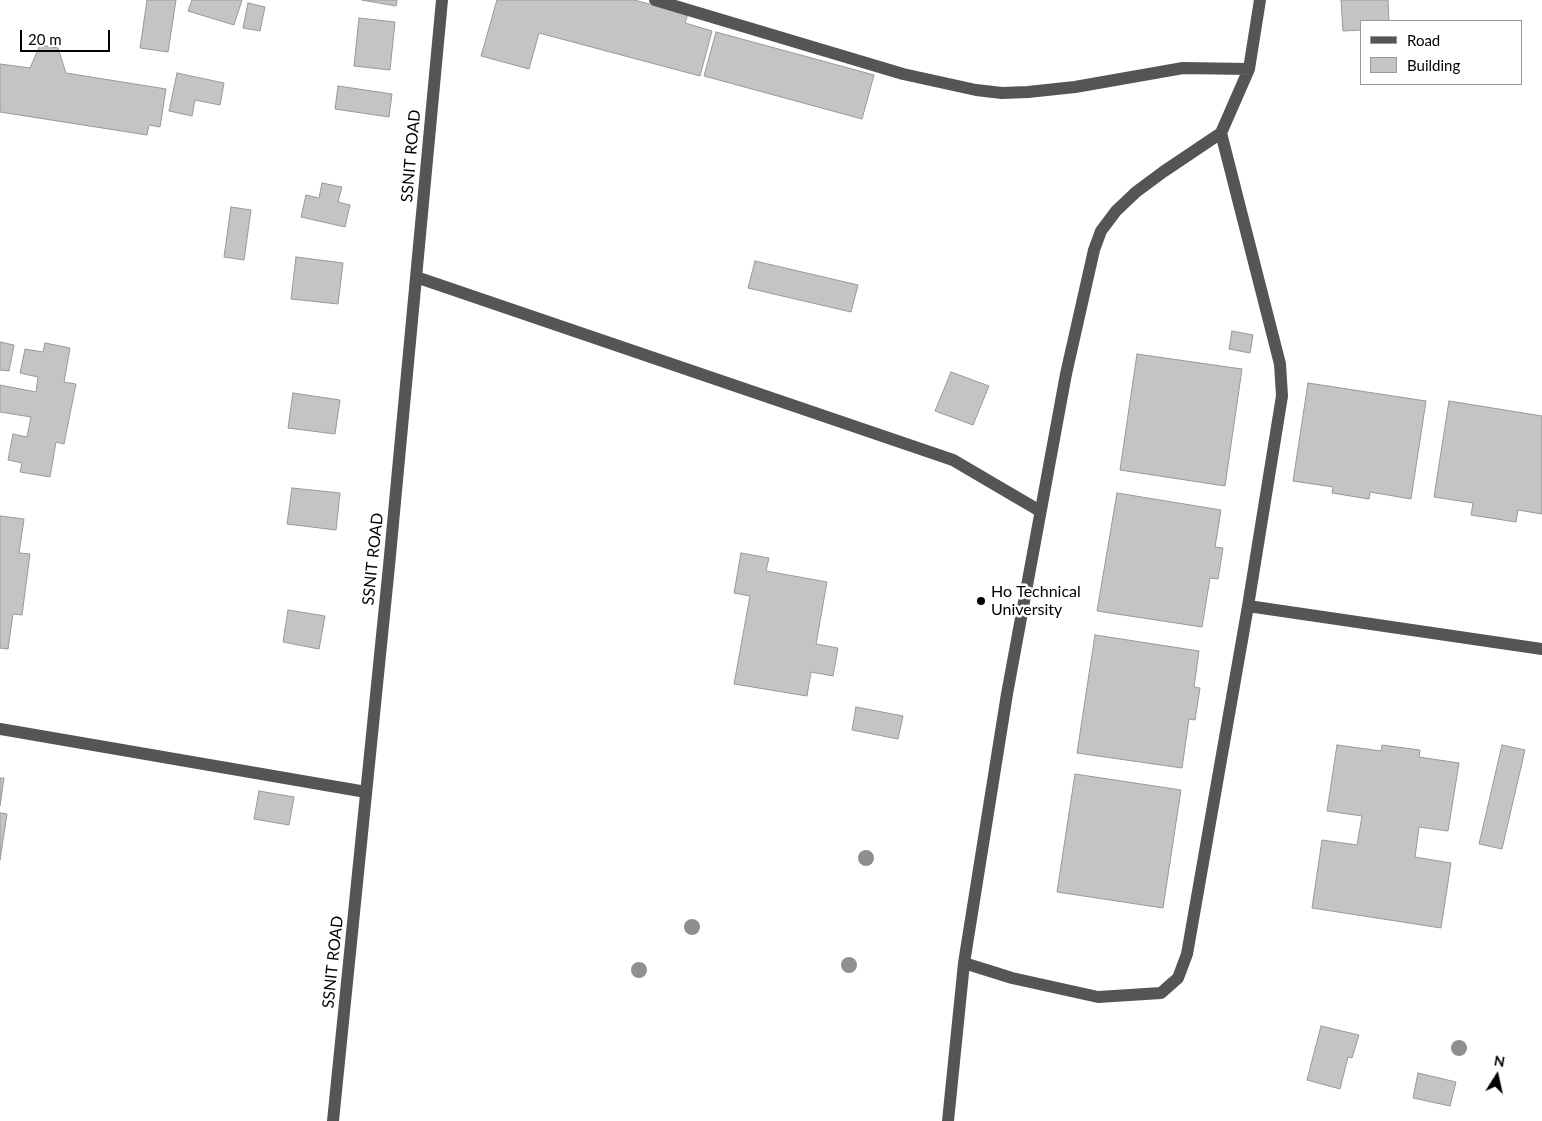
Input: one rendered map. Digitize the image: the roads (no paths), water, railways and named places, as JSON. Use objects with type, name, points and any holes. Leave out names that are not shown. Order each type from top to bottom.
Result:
[{"type":"street","name":"SSNIT ROAD","points":[[333,1121],[442,0]]},
{"type":"street","points":[[656,0],[903,74],[976,90],[1028,92],[1075,87],[1183,68],[1249,69]]},
{"type":"street","points":[[948,1121],[964,963],[1007,694],[1066,374],[1092,260],[1101,231],[1116,210],[1136,192],[1221,133],[1249,69],[1260,0]]},
{"type":"street","points":[[964,963],[1012,978],[1098,997],[1161,993],[1178,978],[1188,954],[1282,396],[1280,364],[1221,133]]},
{"type":"street","points":[[416,277],[953,460],[1040,511]]},
{"type":"street","points":[[1248,606],[1542,649]]},
{"type":"street","points":[[0,729],[366,792]]},
{"type":"place","name":"Ho Technical University","points":[[981,601]]}]
